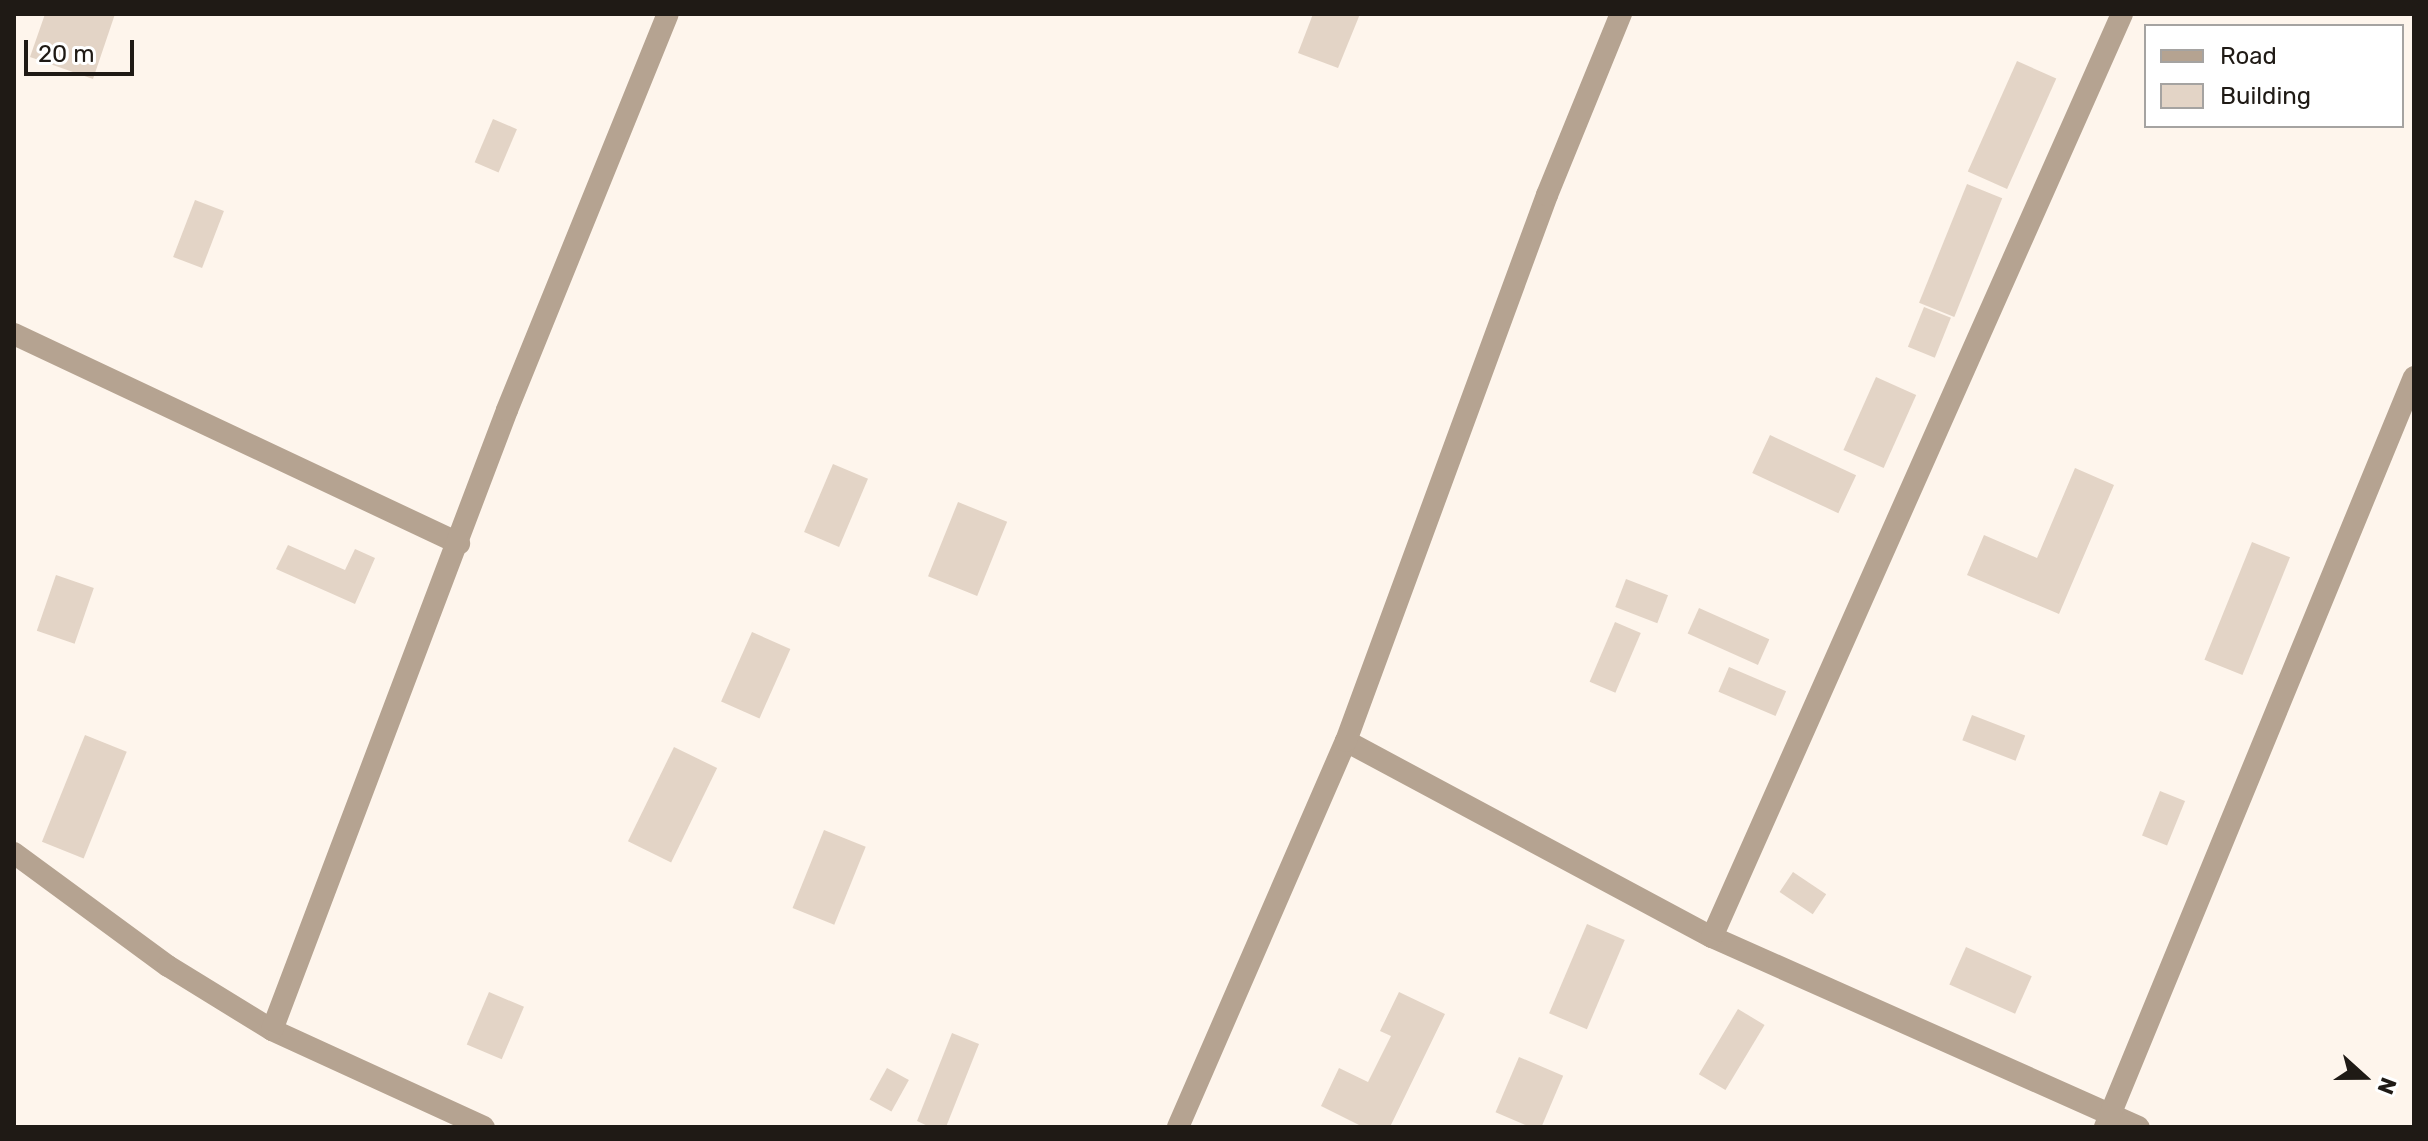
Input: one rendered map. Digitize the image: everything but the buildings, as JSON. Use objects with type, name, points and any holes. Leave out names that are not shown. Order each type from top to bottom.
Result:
[{"type":"street","points":[[272,1030],[507,410],[668,14]]},
{"type":"street","points":[[1178,1127],[1346,741],[1547,195],[1621,14]]},
{"type":"street","points":[[1712,937],[2122,14]]},
{"type":"street","points":[[14,334],[459,543]]},
{"type":"street","points":[[2108,1120],[2414,377]]},
{"type":"street","points":[[1346,741],[1712,937],[2108,1120],[2139,1127]]},
{"type":"street","points":[[14,853],[168,966],[272,1030],[484,1127]]}]
